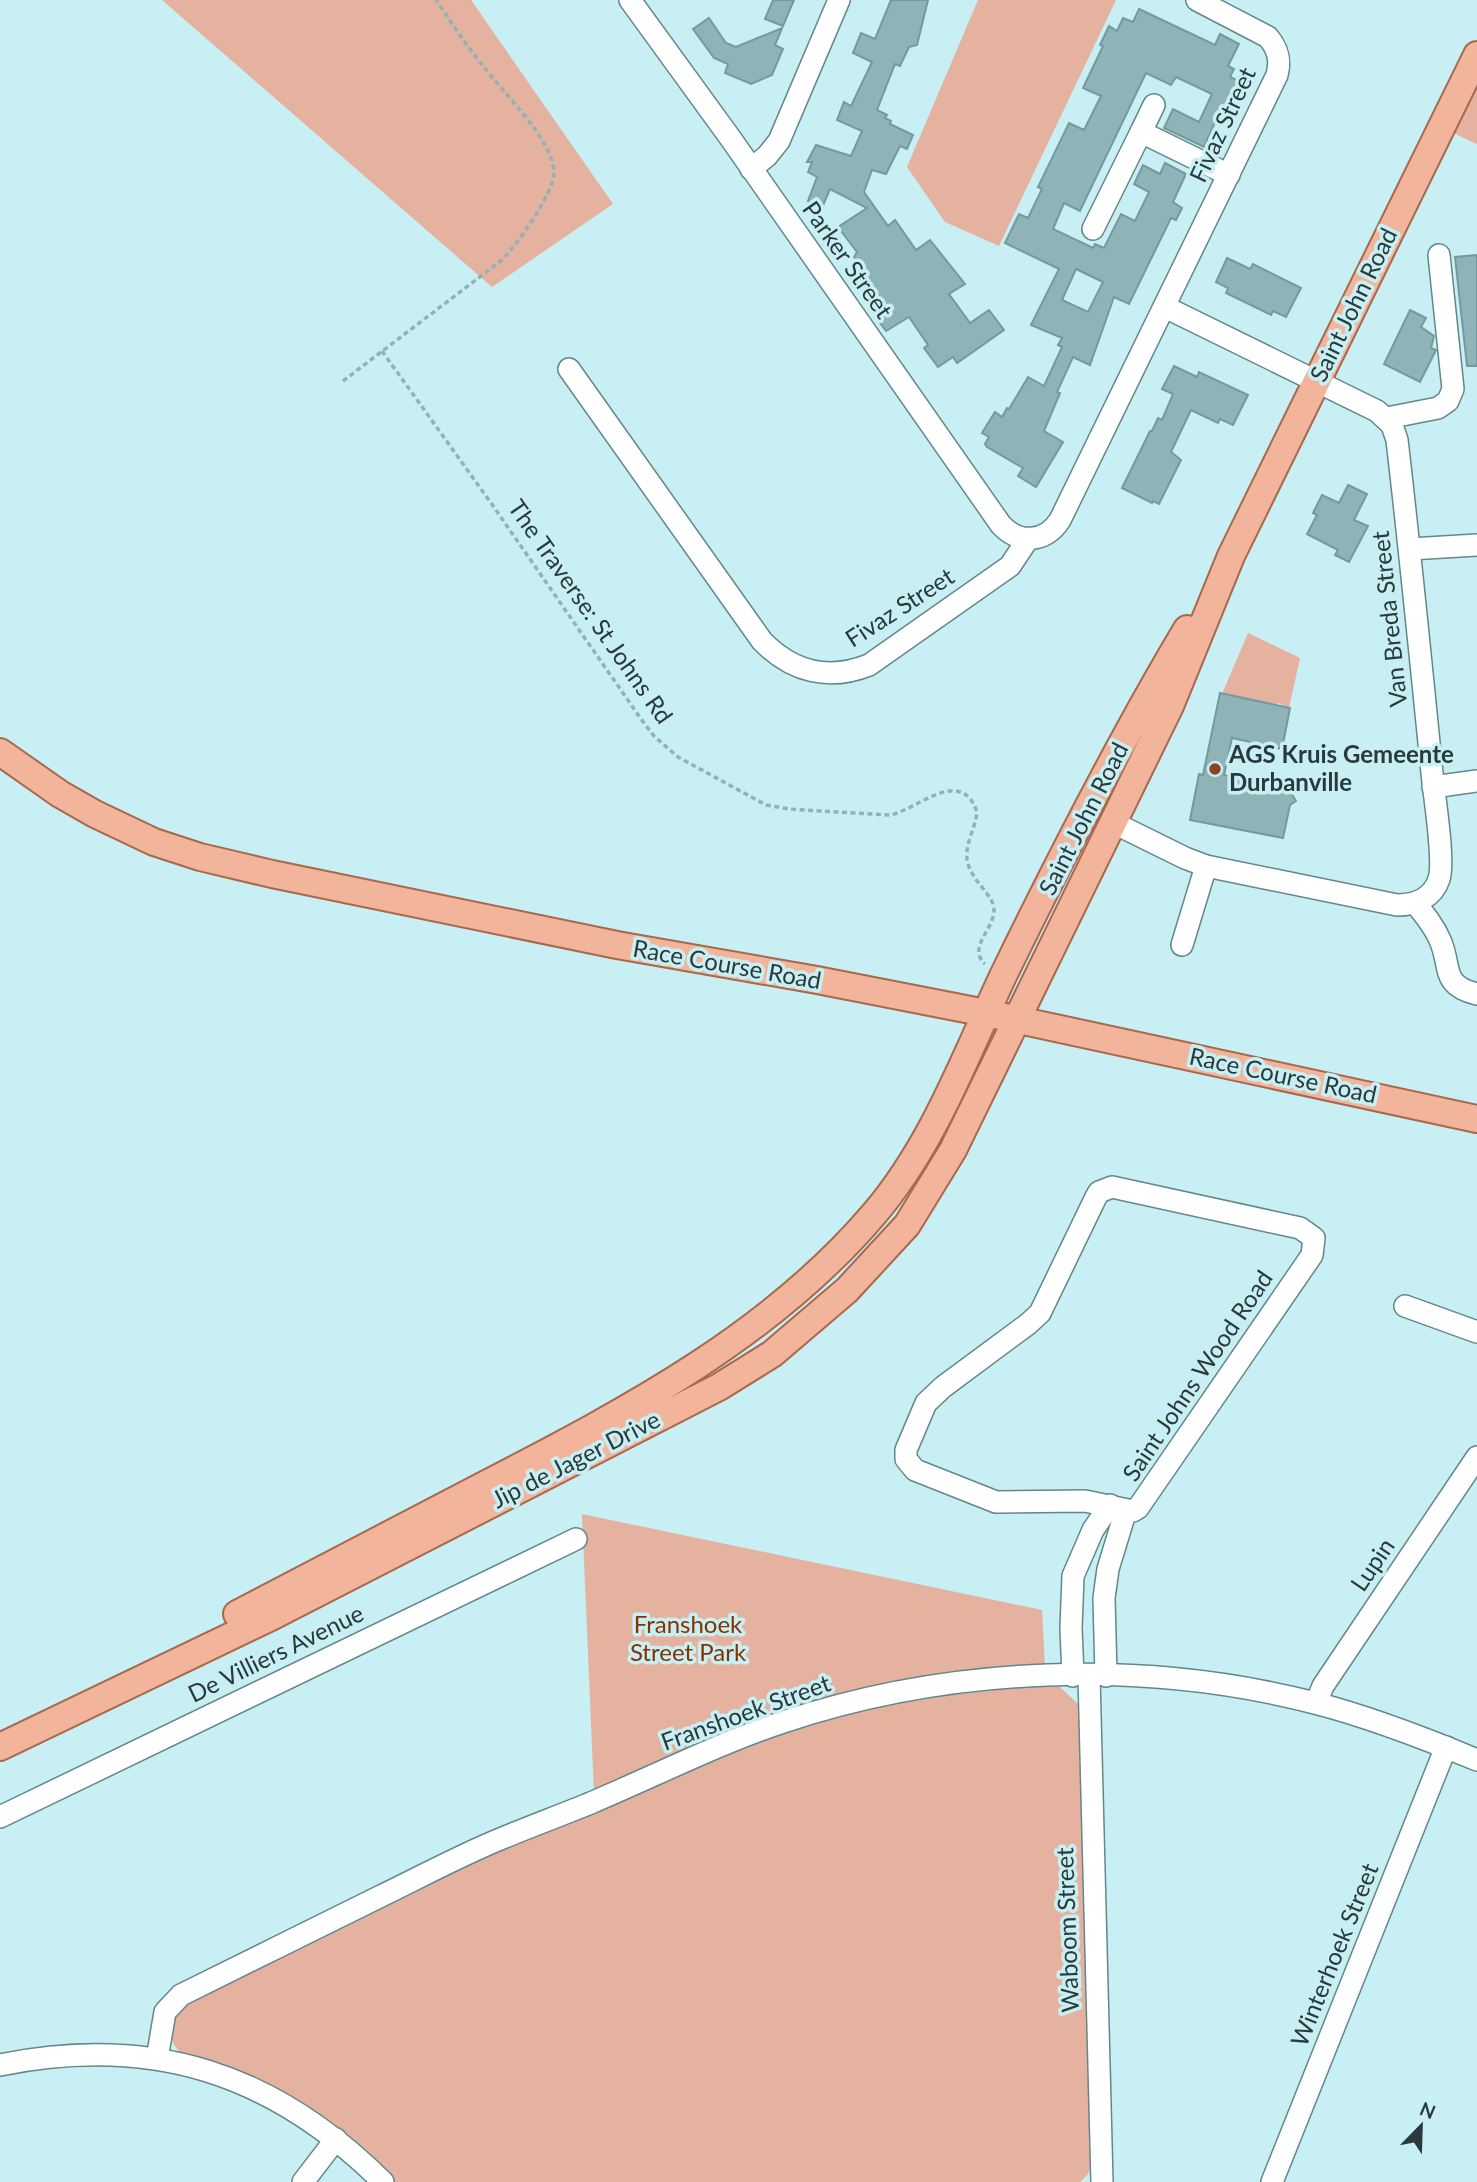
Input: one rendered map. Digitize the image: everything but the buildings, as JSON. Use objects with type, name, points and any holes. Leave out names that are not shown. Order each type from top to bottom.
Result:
[{"type":"main road","name":"Saint John Road","points":[[1016,1019],[1170,706],[1231,556],[1477,55]]},
{"type":"main road","name":"Saint John Road","points":[[986,1013],[1081,823],[1150,693],[1231,556]]},
{"type":"main road","name":"Race Course Road","points":[[0,752],[60,794],[95,814],[153,842],[200,857],[604,943],[1016,1019],[1477,1119]]},
{"type":"main road","name":"Jip de Jager Drive","points":[[0,1739],[590,1429],[735,1340],[825,1265],[875,1213],[915,1156],[967,1058],[986,1013]]},
{"type":"main road","name":"Jip de Jager Drive","points":[[0,1747],[285,1610],[719,1387],[772,1354],[847,1290],[906,1225],[953,1150],[1016,1019]]},
{"type":"street","name":"Parker Street","points":[[630,0],[1001,525],[1013,535],[1028,539]]},
{"type":"street","points":[[751,169],[768,156],[779,141],[839,0]]},
{"type":"street","name":"Fivaz Street","points":[[569,369],[762,640],[782,659],[807,670],[845,673],[869,664],[1010,566],[1028,539],[1047,534],[1060,520],[1277,75],[1279,59],[1273,43],[1261,31],[1197,0]]},
{"type":"street","points":[[1093,229],[1154,105]]},
{"type":"street","points":[[1140,132],[1229,175]]},
{"type":"street","points":[[1165,307],[1387,418],[1438,408],[1448,401],[1453,390],[1439,255]]},
{"type":"street","name":"Van Breda Street","points":[[1387,418],[1397,440],[1410,549],[1439,876],[1427,896],[1415,903]]},
{"type":"street","points":[[1410,549],[1477,545]]},
{"type":"street","points":[[1433,787],[1477,782]]},
{"type":"street","points":[[1112,822],[1206,866],[1397,905],[1415,903],[1439,936],[1449,978],[1458,987],[1477,994]]},
{"type":"street","points":[[1182,945],[1206,866]]},
{"type":"street","name":"Saint Johns Wood Road","points":[[1105,1188],[1131,1190],[1300,1228],[1309,1233],[1314,1238],[1312,1255],[1142,1504],[1133,1511],[1118,1508],[1085,1501],[996,1502],[920,1473],[911,1467],[906,1454],[922,1409],[933,1395],[1028,1324],[1040,1312],[1096,1197],[1105,1188]]},
{"type":"street","points":[[1405,1306],[1477,1332]]},
{"type":"street","name":"Lupin","points":[[1316,1703],[1324,1686],[1477,1457]]},
{"type":"street","points":[[1089,1676],[1071,1628],[1073,1576],[1093,1530],[1118,1508]]},
{"type":"street","points":[[1089,1676],[1118,1508]]},
{"type":"street","name":"De Villiers Avenue","points":[[0,1817],[576,1539]]},
{"type":"street","name":"Franshoek Street","points":[[157,2059],[164,2012],[181,1995],[480,1848],[694,1756],[787,1721],[874,1698],[974,1682],[1089,1676],[1200,1682],[1316,1703],[1360,1715],[1477,1760]]},
{"type":"street","name":"Waboom Street","points":[[1089,1676],[1102,2182]]},
{"type":"street","name":"Winterhoek Street","points":[[1272,2182],[1446,1747]]},
{"type":"street","points":[[0,2065],[50,2057],[88,2055],[157,2059],[193,2066],[263,2093],[301,2113],[337,2139],[383,2182]]},
{"type":"street","points":[[303,2182],[337,2139]]},
{"type":"path","points":[[343,381],[509,253],[542,203],[553,180],[553,166],[541,140],[482,65],[436,0]]},
{"type":"path","name":"The Traverse: St Johns Rd","points":[[382,351],[641,719],[672,753],[756,800],[776,808],[890,815],[944,791],[957,791],[971,800],[977,811],[967,858],[973,878],[994,906],[994,916],[978,949],[979,957],[989,966]]},
{"type":"green space","points":[[162,0],[471,0],[613,204],[492,287]]},
{"type":"green space","points":[[978,0],[1116,0],[999,246],[945,222],[907,167]]},
{"type":"green space","points":[[1477,79],[1477,144],[1451,132]]},
{"type":"green space","points":[[1248,633],[1300,658],[1289,708],[1278,703],[1277,705],[1222,694]]},
{"type":"green space","name":"Franshoek Street Park","points":[[582,1514],[1042,1610],[1045,1667],[740,1727],[665,1758],[594,1793]]},
{"type":"green space","points":[[1059,1686],[1079,1705],[1092,2162],[1088,2174],[1080,2182],[393,2182],[386,2173],[175,2047],[171,2035],[173,2023],[182,2005],[510,1843],[568,1825],[690,1767],[775,1735],[862,1710],[910,1700],[1009,1688]]},
{"type":"place","name":"AGS Kruis Gemeente Durbanville","points":[[1215,769]]}]
